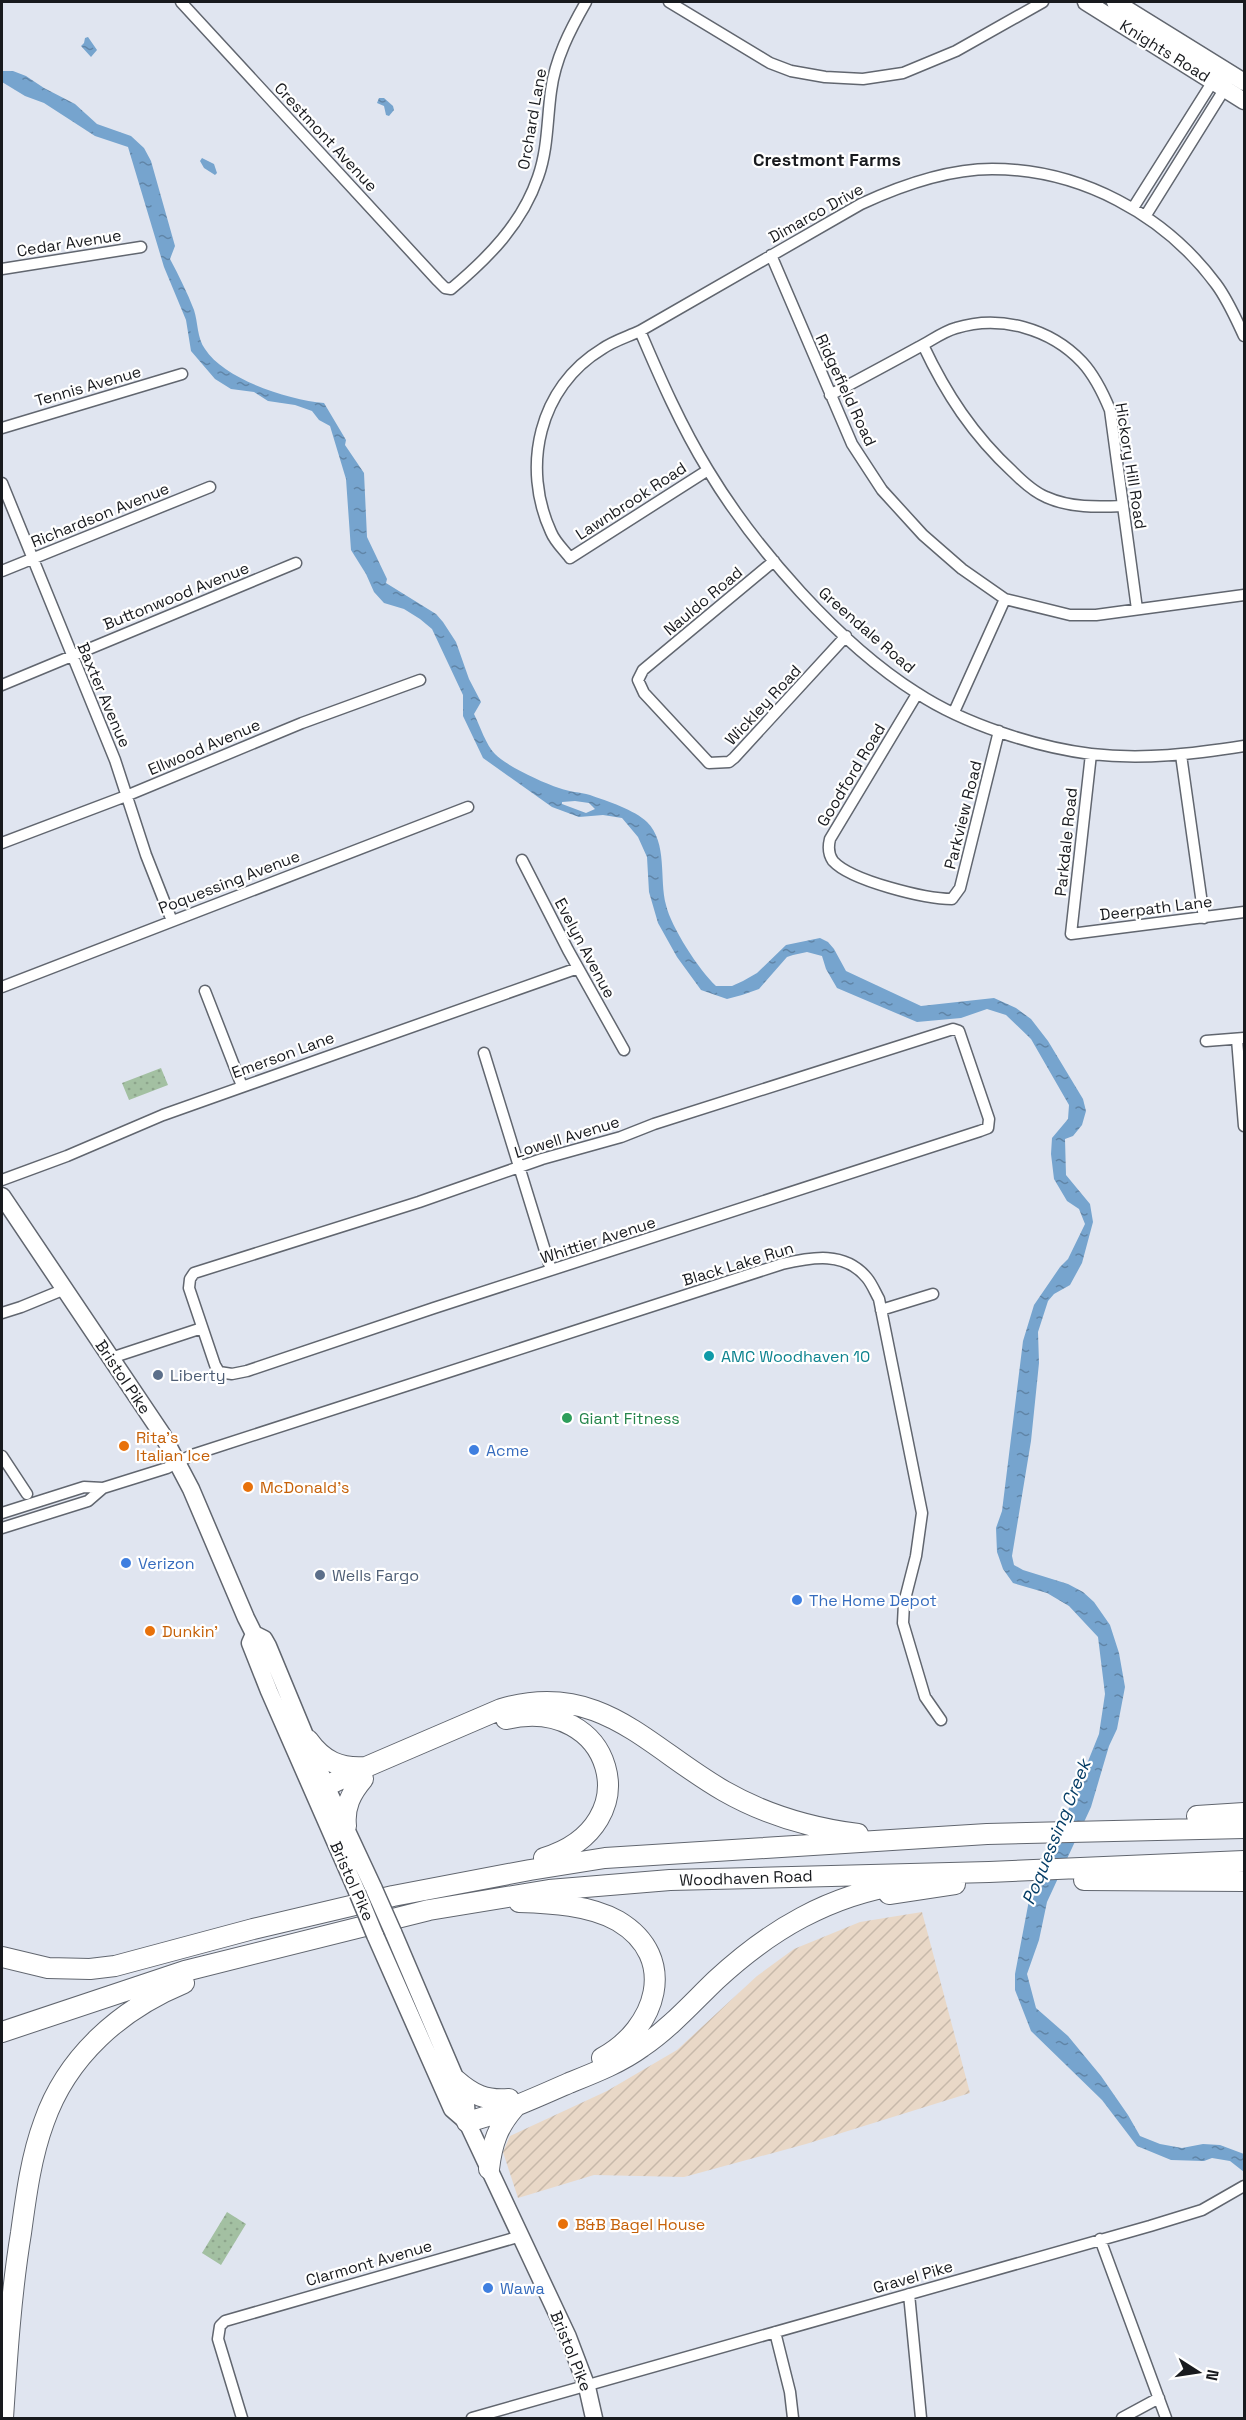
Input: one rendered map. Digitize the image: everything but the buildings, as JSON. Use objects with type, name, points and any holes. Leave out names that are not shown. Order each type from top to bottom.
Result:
[{"type":"highway","points":[[324,1792],[501,1709],[525,1703],[563,1702],[588,1707],[610,1715],[707,1781],[759,1809],[814,1827],[863,1834],[987,1834]]},
{"type":"highway","points":[[346,1826],[347,1805],[365,1773],[508,1719],[525,1716],[552,1719],[571,1724],[585,1734],[597,1747],[607,1771],[606,1802],[598,1822],[582,1839],[566,1850],[467,1882]]},
{"type":"highway","points":[[308,1740],[317,1753],[330,1762],[365,1773]]},
{"type":"highway","points":[[759,1809],[822,1824],[894,1832],[1054,1827]]},
{"type":"highway","points":[[1088,1825],[1245,1813]]},
{"type":"highway","name":"Woodhaven Road","points":[[317,1913],[567,1863],[650,1854],[987,1834],[1088,1825],[1245,1828]]},
{"type":"highway","name":"Woodhaven Road","points":[[256,1954],[360,1925],[471,1902],[549,1890],[670,1880],[989,1872],[1036,1875],[1068,1874],[1245,1861]]},
{"type":"highway","points":[[467,2122],[610,2066],[642,2048],[671,2024],[744,1955],[788,1923],[811,1911],[851,1895],[889,1886],[989,1872]]},
{"type":"highway","points":[[1068,1874],[1245,1881]]},
{"type":"highway","points":[[744,1955],[793,1928],[848,1903],[904,1890],[1036,1875]]},
{"type":"highway","points":[[456,2080],[472,2093],[485,2099],[512,2103],[604,2056],[625,2042],[649,2010],[655,1989],[650,1956],[642,1942],[624,1925],[608,1916],[581,1909],[542,1904],[471,1902]]},
{"type":"highway","points":[[2,1957],[48,1968],[90,1969],[115,1966],[317,1913]]},
{"type":"highway","points":[[2,2022],[317,1913]]},
{"type":"highway","points":[[2,2032],[169,1975],[256,1954]]},
{"type":"highway","points":[[3,2418],[13,2288],[26,2198],[38,2141],[49,2108],[78,2060],[105,2031],[146,2000],[256,1954]]},
{"type":"highway","points":[[489,2169],[496,2133],[512,2103]]},
{"type":"main road","name":"Knights Road","points":[[1086,2],[1227,79]]},
{"type":"main road","name":"Knights Road","points":[[1115,2],[1227,79],[1245,101]]},
{"type":"main road","name":"Bristol Pike","points":[[2,1196],[178,1462],[254,1634],[264,1639],[308,1740],[358,1894],[375,1935],[453,2109],[467,2122],[568,2337],[587,2387],[594,2418]]},
{"type":"main road","name":"Bristol Pike","points":[[254,1634],[250,1643],[324,1792],[346,1826],[393,1932],[466,2103],[467,2122]]},
{"type":"street","name":"Crestmont Avenue","points":[[181,2],[438,281],[445,288],[452,289]]},
{"type":"street","name":"Orchard Lane","points":[[452,289],[486,260],[524,207],[538,177],[545,150],[551,90],[558,59],[586,2]]},
{"type":"street","points":[[669,2],[770,63],[825,77],[863,79],[903,73],[956,51],[1043,2]]},
{"type":"street","points":[[1134,208],[1227,79]]},
{"type":"street","points":[[1146,215],[1227,79]]},
{"type":"street","name":"Dimarco Drive","points":[[570,558],[552,534],[541,505],[535,465],[540,430],[552,401],[572,373],[602,349],[640,331],[861,204],[894,189],[944,175],[992,169],[1041,175],[1087,187],[1146,215],[1200,264],[1217,286],[1245,336]]},
{"type":"street","name":"Cedar Avenue","points":[[2,269],[141,247]]},
{"type":"street","name":"Ridgefield Road","points":[[771,255],[852,444],[882,490],[923,535],[962,569],[1005,599],[1070,615],[1096,615],[1245,595]]},
{"type":"street","name":"Hickory Hill Road","points":[[830,395],[956,328],[985,323],[1010,324],[1036,331],[1063,345],[1083,363],[1100,386],[1110,410],[1137,609]]},
{"type":"street","name":"Greendale Road","points":[[640,331],[671,403],[708,470],[741,519],[810,601],[879,666],[917,694],[999,731],[1047,745],[1091,754],[1140,757],[1181,755],[1245,746]]},
{"type":"street","points":[[923,345],[957,409],[996,456],[1019,477],[1044,497],[1069,505],[1123,506]]},
{"type":"street","name":"Tennis Avenue","points":[[2,428],[182,374]]},
{"type":"street","name":"Lawnbrook Road","points":[[570,558],[708,470]]},
{"type":"street","name":"Baxter Avenue","points":[[2,483],[115,760],[172,921]]},
{"type":"street","name":"Richardson Avenue","points":[[2,571],[210,488]]},
{"type":"street","name":"Nauldo Road","points":[[650,664],[774,561]]},
{"type":"street","name":"Buttonwood Avenue","points":[[2,684],[296,563]]},
{"type":"street","points":[[954,712],[1005,599]]},
{"type":"street","name":"Wickley Road","points":[[650,664],[643,670],[638,680],[644,693],[709,763],[718,764],[729,762],[734,758],[846,636]]},
{"type":"street","name":"Ellwood Avenue","points":[[2,843],[126,796],[302,723],[420,680]]},
{"type":"street","name":"Goodford Road","points":[[917,694],[830,839],[828,850],[834,861],[849,871],[893,889],[935,899],[948,899]]},
{"type":"street","name":"Parkview Road","points":[[948,899],[952,900],[960,888],[999,731]]},
{"type":"street","name":"Parkdale Road","points":[[1071,934],[1091,754]]},
{"type":"street","points":[[1181,755],[1204,918]]},
{"type":"street","name":"Poquessing Avenue","points":[[2,987],[468,807]]},
{"type":"street","name":"Evelyn Avenue","points":[[522,860],[624,1050]]},
{"type":"street","name":"Deerpath Lane","points":[[1071,934],[1245,912]]},
{"type":"street","name":"Emerson Lane","points":[[2,1180],[67,1156],[163,1115],[578,968]]},
{"type":"street","points":[[205,991],[242,1086]]},
{"type":"street","name":"Lowell Avenue","points":[[202,1328],[189,1288],[191,1276],[213,1266],[408,1206],[519,1167],[953,1029],[959,1031],[989,1119],[988,1128],[980,1131]]},
{"type":"street","points":[[1206,1041],[1241,1039],[1245,1126]]},
{"type":"street","points":[[483,1053],[551,1270]]},
{"type":"street","name":"Whittier Avenue","points":[[202,1328],[214,1365],[219,1372],[226,1374],[247,1371],[980,1131]]},
{"type":"street","name":"Black Lake Run","points":[[104,1488],[167,1468],[192,1455],[333,1408],[782,1264],[809,1258],[832,1257],[867,1277],[879,1299],[922,1513],[916,1556],[904,1603],[903,1623],[925,1696],[941,1720]]},
{"type":"street","points":[[2,1312],[21,1307],[64,1289]]},
{"type":"street","points":[[881,1310],[933,1294]]},
{"type":"street","points":[[111,1358],[202,1328]]},
{"type":"street","points":[[2,1456],[27,1494]]},
{"type":"street","points":[[2,1513],[84,1487],[104,1488]]},
{"type":"street","points":[[2,1528],[88,1501],[104,1488]]},
{"type":"street","name":"Gravel Pike","points":[[472,2418],[1202,2210],[1244,2186]]},
{"type":"street","name":"Clarmont Avenue","points":[[242,2418],[218,2339],[220,2326],[225,2321],[521,2236]]},
{"type":"street","points":[[1100,2239],[1166,2418]]},
{"type":"street","points":[[909,2294],[921,2418]]},
{"type":"street","points":[[776,2332],[788,2381],[793,2418]]},
{"type":"street","points":[[1122,2418],[1159,2398]]},
{"type":"shaded area","points":[[922,1912],[970,2093],[806,2144],[684,2177],[594,2175],[518,2198],[503,2152],[510,2136],[607,2091],[677,2050],[757,1976],[794,1949],[860,1922]]},
{"type":"green space","points":[[161,1068],[168,1085],[129,1100],[122,1083]]},
{"type":"green space","points":[[227,2212],[246,2224],[221,2265],[202,2253]]},
{"type":"water","points":[[88,37],[97,50],[91,57],[81,46]]},
{"type":"water","points":[[2,71],[13,71],[26,76],[75,104],[97,124],[131,136],[144,148],[151,161],[175,246],[170,259],[194,310],[202,345],[214,360],[242,379],[293,398],[324,403],[346,440],[345,445],[364,473],[367,537],[387,579],[386,583],[436,614],[456,642],[469,679],[481,702],[474,714],[492,750],[508,764],[535,778],[563,789],[612,803],[647,822],[658,840],[664,895],[669,914],[686,948],[716,986],[732,986],[757,973],[786,945],[820,938],[834,949],[846,971],[921,1006],[994,998],[1016,1008],[1031,1019],[1048,1041],[1083,1099],[1086,1111],[1082,1125],[1073,1136],[1065,1139],[1066,1175],[1090,1204],[1093,1222],[1082,1263],[1070,1285],[1054,1294],[1048,1301],[1038,1332],[1039,1363],[1031,1441],[1012,1556],[1014,1565],[1068,1584],[1083,1592],[1094,1602],[1110,1625],[1119,1653],[1125,1687],[1117,1729],[1109,1746],[1091,1807],[1047,1902],[1039,1940],[1027,1974],[1036,2008],[1068,2036],[1101,2076],[1140,2136],[1160,2144],[1182,2148],[1203,2144],[1220,2145],[1244,2154],[1244,2172],[1230,2161],[1212,2158],[1204,2161],[1171,2160],[1137,2146],[1102,2100],[1031,2031],[1015,1990],[1015,1974],[1030,1895],[1099,1734],[1105,1694],[1098,1637],[1069,1606],[1047,1593],[1013,1583],[1003,1569],[997,1552],[996,1528],[1002,1511],[1023,1341],[1034,1305],[1068,1259],[1085,1224],[1079,1209],[1067,1201],[1054,1179],[1052,1138],[1068,1119],[1069,1105],[1031,1039],[1006,1015],[987,1009],[961,1018],[917,1022],[837,988],[826,969],[822,956],[807,952],[787,957],[759,989],[727,999],[701,990],[677,957],[658,923],[649,892],[647,857],[638,837],[622,818],[603,815],[579,817],[552,807],[483,758],[463,716],[463,695],[432,629],[404,609],[384,603],[374,592],[351,550],[346,479],[330,426],[319,420],[312,411],[295,405],[268,401],[254,392],[231,389],[215,379],[191,351],[186,320],[164,267],[128,147],[95,136],[44,103],[25,96],[2,82]],"holes":[[[575,801],[589,803],[595,809],[586,813],[562,804],[562,802]]]},
{"type":"water","points":[[379,98],[384,98],[393,106],[394,110],[389,116],[386,115],[384,106],[377,103]]},
{"type":"water","points":[[202,158],[214,164],[217,173],[215,175],[204,168],[200,161]]},
{"type":"place","name":"AMC Woodhaven 10","points":[[709,1356]]},
{"type":"place","name":"Liberty","points":[[158,1375]]},
{"type":"place","name":"Giant Fitness","points":[[567,1418]]},
{"type":"place","name":"Rita's Italian Ice","points":[[124,1446]]},
{"type":"place","name":"Acme","points":[[474,1450]]},
{"type":"place","name":"McDonald's","points":[[248,1487]]},
{"type":"place","name":"Verizon","points":[[126,1563]]},
{"type":"place","name":"Wells Fargo","points":[[320,1575]]},
{"type":"place","name":"The Home Depot","points":[[797,1600]]},
{"type":"place","name":"Dunkin'","points":[[150,1631]]},
{"type":"place","name":"B&B Bagel House","points":[[563,2224]]},
{"type":"place","name":"Wawa","points":[[488,2288]]},
{"type":"district","name":"Crestmont Farms","points":[[827,159]]},
{"type":"water label","name":"Poquessing Creek","points":[[1056,1832]]}]
